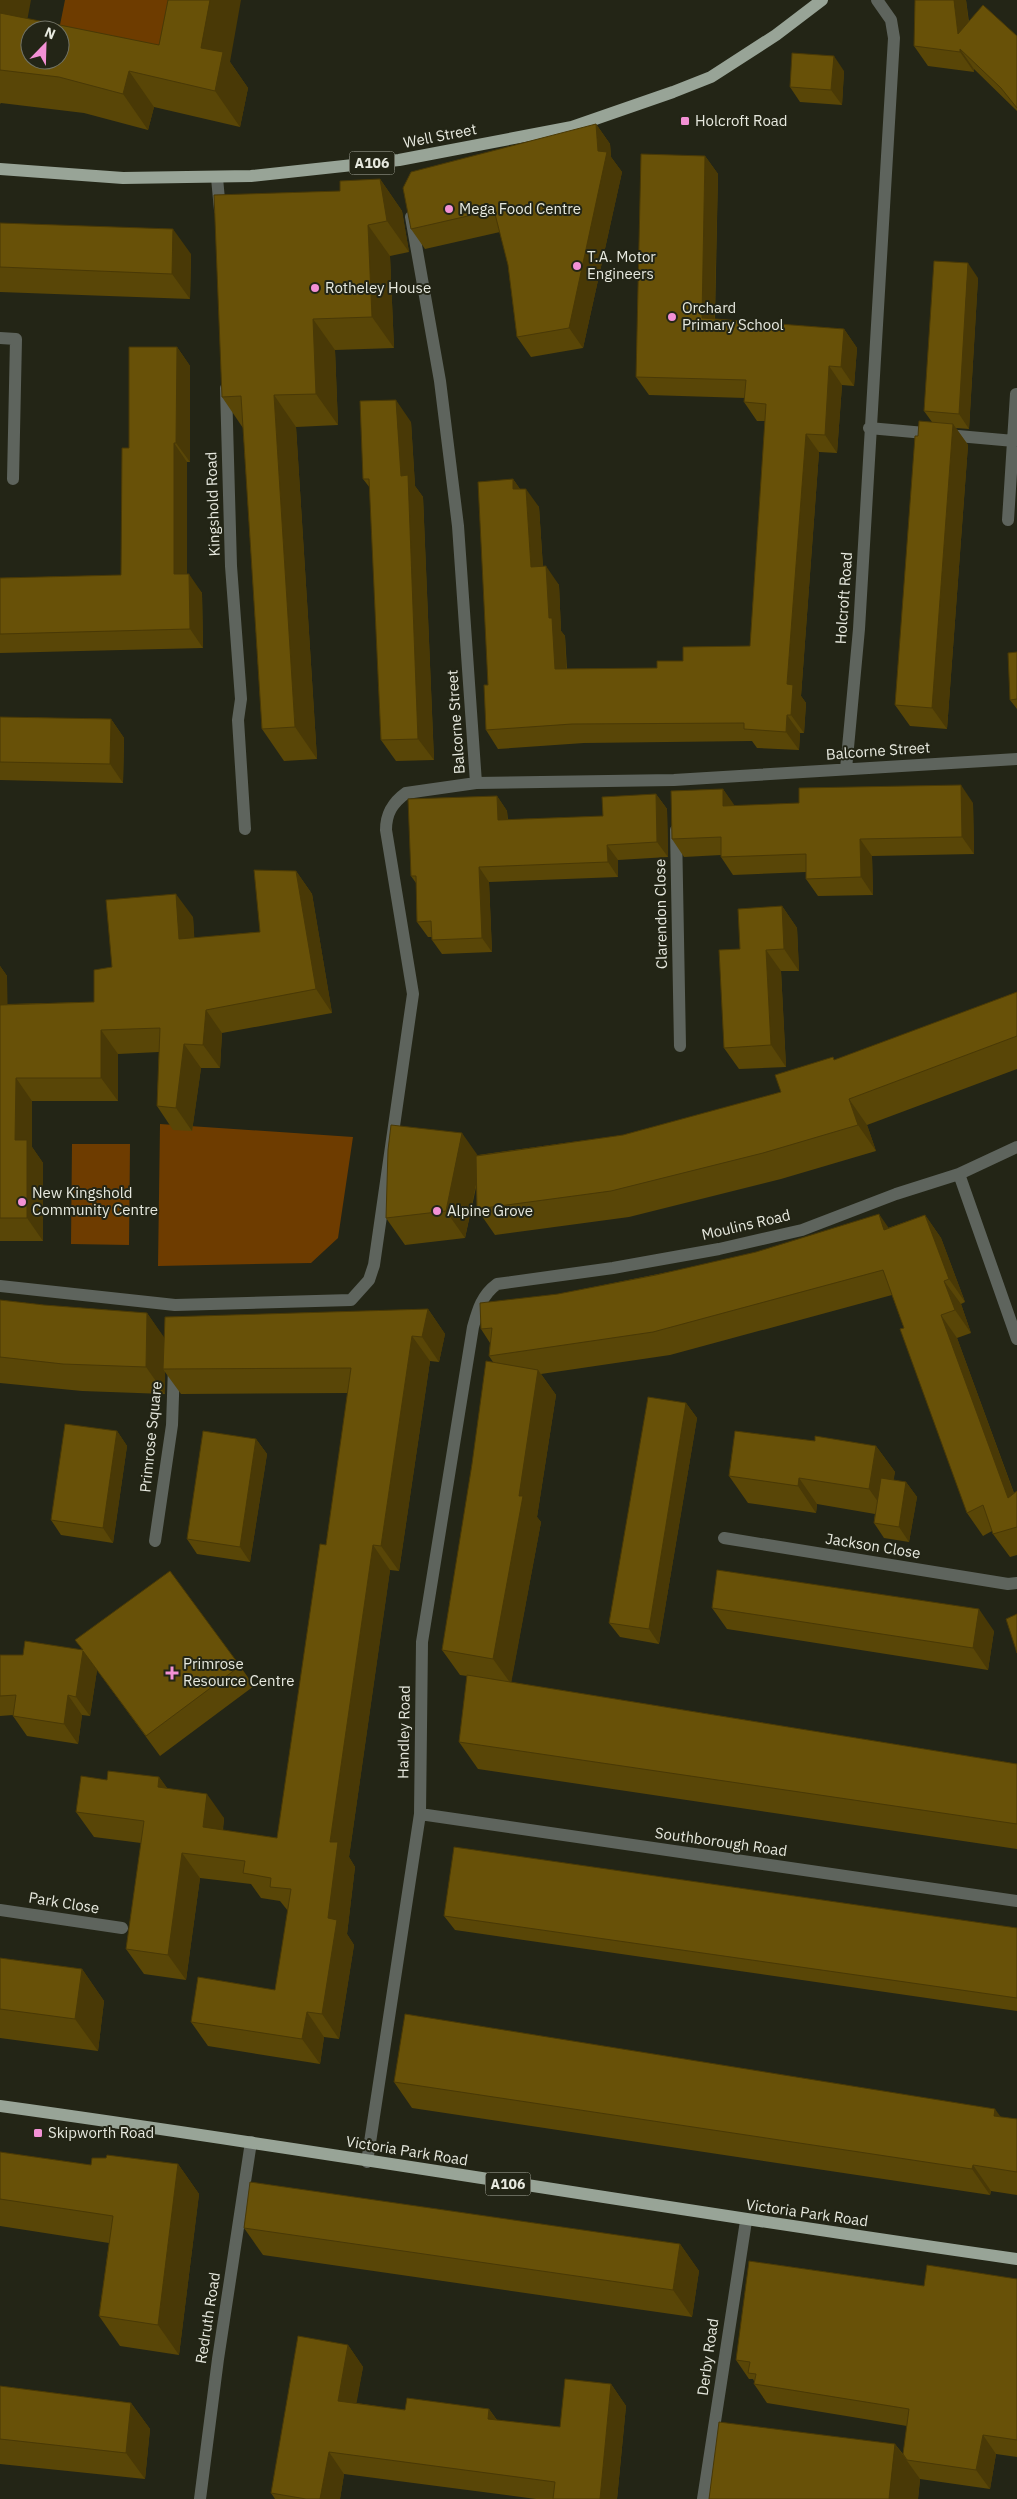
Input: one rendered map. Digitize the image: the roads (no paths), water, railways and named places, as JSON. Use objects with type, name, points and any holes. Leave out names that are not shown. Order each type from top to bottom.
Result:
[{"type":"main road","name":"Well Street","points":[[0,169],[123,178],[217,178],[398,160],[572,128],[673,92],[711,76],[776,35],[822,0]]},
{"type":"main road","name":"Victoria Park Road","points":[[0,2106],[251,2142],[746,2221],[1017,2259]]},
{"type":"street","name":"Holcroft Road","points":[[846,769],[859,629],[894,38],[891,20],[877,0]]},
{"type":"street","points":[[217,178],[221,221]]},
{"type":"street","name":"Balcorne Street","points":[[410,211],[440,381],[458,526],[476,783],[674,785],[846,769],[1017,759]]},
{"type":"street","points":[[0,338],[16,339],[13,479]]},
{"type":"street","name":"Kingshold Road","points":[[226,379],[231,566],[241,699],[238,720],[246,829]]},
{"type":"street","points":[[1008,520],[1016,394]]},
{"type":"street","points":[[870,428],[1014,441]]},
{"type":"street","points":[[0,1286],[175,1305],[351,1300],[369,1280],[374,1265],[414,994],[386,830],[386,818],[398,799],[406,793],[476,783]]},
{"type":"street","name":"Clarendon Close","points":[[676,818],[680,1046]]},
{"type":"street","name":"Moulins Road","points":[[479,1304],[488,1291],[497,1284],[613,1268],[719,1249],[802,1230],[896,1194],[959,1174],[1017,1147]]},
{"type":"street","points":[[959,1174],[1017,1339]]},
{"type":"street","name":"Handley Road","points":[[367,2162],[420,1814],[422,1642],[473,1327],[479,1304]]},
{"type":"street","points":[[175,1305],[176,1321]]},
{"type":"street","name":"Primrose Square","points":[[155,1541],[172,1425],[175,1350]]},
{"type":"street","name":"Jackson Close","points":[[724,1538],[1008,1584],[1017,1583]]},
{"type":"street","name":"Southborough Road","points":[[420,1814],[1017,1901]]},
{"type":"street","name":"Park Close","points":[[0,1910],[122,1928]]},
{"type":"street","name":"Redruth Road","points":[[200,2499],[218,2360],[251,2142]]},
{"type":"street","name":"Derby Road","points":[[703,2499],[746,2221]]},
{"type":"place","name":"Holcroft Road","points":[[685,121]]},
{"type":"place","name":"Mega Food Centre","points":[[449,209]]},
{"type":"place","name":"T.A. Motor Engineers","points":[[577,266]]},
{"type":"place","name":"Rotheley House","points":[[315,288]]},
{"type":"place","name":"Orchard Primary School","points":[[672,317]]},
{"type":"place","name":"New Kingshold Community Centre","points":[[22,1202]]},
{"type":"place","name":"Alpine Grove","points":[[437,1211]]},
{"type":"place","name":"Primrose Resource Centre","points":[[172,1673]]},
{"type":"place","name":"Skipworth Road","points":[[38,2133]]}]
